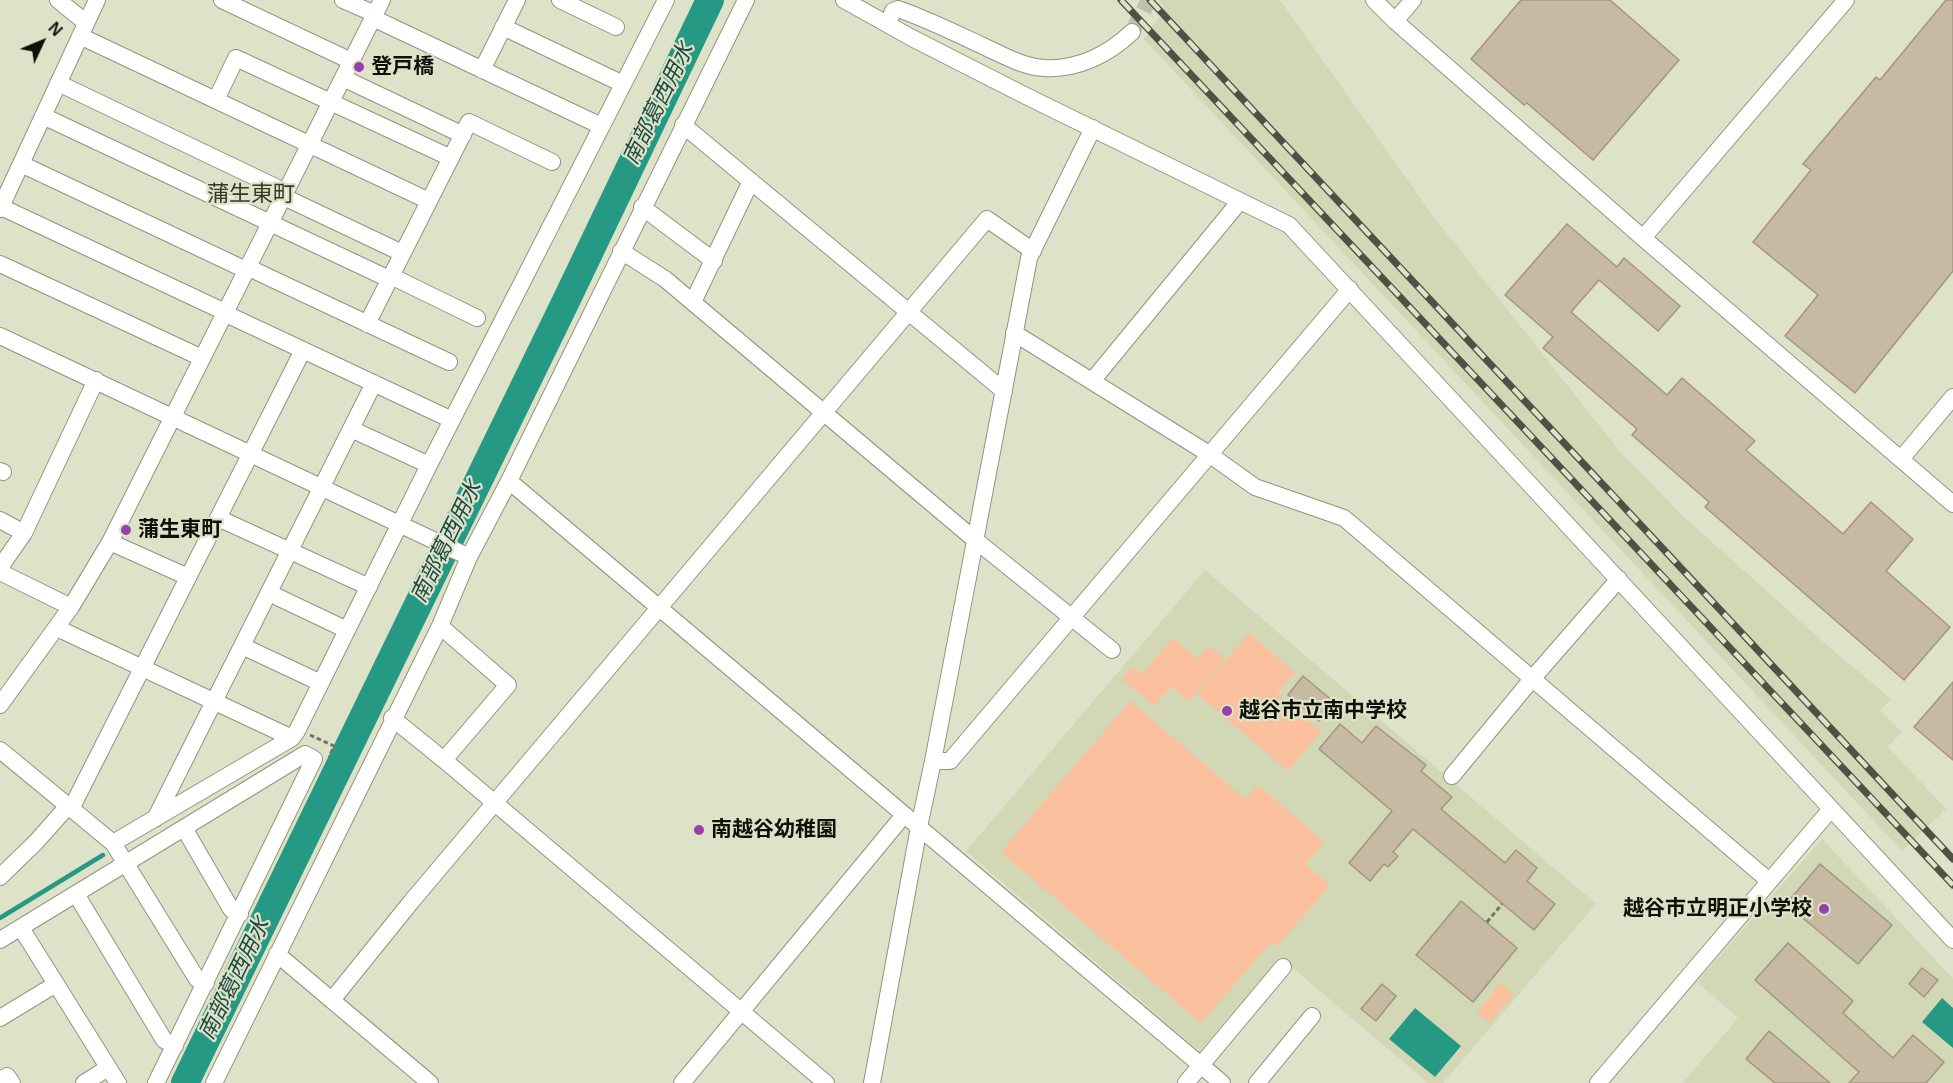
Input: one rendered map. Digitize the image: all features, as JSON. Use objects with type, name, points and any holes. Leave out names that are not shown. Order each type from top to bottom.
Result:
[{"type":"street","points":[[58,0],[82,29],[216,100],[429,201]]},
{"type":"street","points":[[97,0],[0,208],[452,420]]},
{"type":"street","points":[[222,0],[351,61]]},
{"type":"street","points":[[343,0],[376,11],[482,70],[597,124]]},
{"type":"street","points":[[482,70],[517,0]]},
{"type":"street","points":[[560,0],[616,27]]},
{"type":"street","points":[[113,843],[291,738],[297,731],[429,465],[666,0]]},
{"type":"street","points":[[214,1083],[392,718],[440,626],[465,555],[509,481],[746,0]]},
{"type":"street","points":[[844,0],[888,11],[898,9],[1017,62],[1044,68],[1067,67],[1106,54],[1132,32]]},
{"type":"street","points":[[1374,0],[1395,21],[1643,238],[1953,504]]},
{"type":"street","points":[[1395,21],[1413,0]]},
{"type":"street","points":[[1643,238],[1846,0]]},
{"type":"street","points":[[0,705],[72,607],[110,542],[376,11]]},
{"type":"street","points":[[888,11],[912,38],[1289,225],[1953,940]]},
{"type":"street","points":[[503,27],[623,84]]},
{"type":"street","points":[[216,100],[236,58],[451,158]]},
{"type":"street","points":[[343,78],[463,135]]},
{"type":"street","points":[[58,83],[402,253]]},
{"type":"street","points":[[43,116],[477,318]]},
{"type":"street","points":[[368,324],[469,122],[552,162]]},
{"type":"street","points":[[684,125],[1004,391]]},
{"type":"street","points":[[872,1083],[1029,258],[1093,128]]},
{"type":"street","points":[[21,164],[449,362]]},
{"type":"street","points":[[693,302],[751,180]]},
{"type":"street","points":[[1092,381],[1240,201]]},
{"type":"street","points":[[642,207],[714,261]]},
{"type":"street","points":[[332,1000],[411,902],[987,219],[1033,251]]},
{"type":"street","points":[[621,251],[664,279],[693,302],[974,539],[1112,650]]},
{"type":"street","points":[[0,264],[202,358]]},
{"type":"street","points":[[933,761],[950,761],[1350,289]]},
{"type":"street","points":[[1014,333],[1209,454],[1255,487],[1344,518],[1768,880]]},
{"type":"street","points":[[0,336],[465,555]]},
{"type":"street","points":[[0,877],[70,807],[143,668],[303,350]]},
{"type":"street","points":[[72,607],[4,573],[0,566],[24,533],[96,380]]},
{"type":"street","points":[[155,819],[374,383]]},
{"type":"street","points":[[1901,459],[1953,397]]},
{"type":"street","points":[[351,429],[429,465]]},
{"type":"street","points":[[509,481],[1222,1083]]},
{"type":"street","points":[[218,518],[369,587]]},
{"type":"street","points":[[0,520],[24,533]]},
{"type":"street","points":[[110,542],[189,577]]},
{"type":"street","points":[[1452,776],[1619,579]]},
{"type":"street","points":[[268,593],[347,630]]},
{"type":"street","points":[[440,626],[508,685],[444,760]]},
{"type":"street","points":[[57,628],[291,738]]},
{"type":"street","points":[[242,646],[321,683]]},
{"type":"street","points":[[392,718],[826,1083]]},
{"type":"street","points":[[0,750],[113,843],[127,862],[197,979],[206,983]]},
{"type":"street","points":[[0,940],[305,754],[314,759],[156,1083]]},
{"type":"street","points":[[1598,1083],[1768,880],[1831,809]]},
{"type":"street","points":[[682,1083],[904,815]]},
{"type":"street","points":[[184,828],[231,909],[240,914]]},
{"type":"street","points":[[76,894],[164,1040],[175,1046]]},
{"type":"street","points":[[21,927],[118,1083]]},
{"type":"street","points":[[277,954],[430,1083]]},
{"type":"street","points":[[1186,1083],[1283,967]]},
{"type":"street","points":[[0,1018],[56,984]]},
{"type":"street","points":[[1257,1083],[1312,1016]]},
{"type":"street","points":[[84,1083],[108,1068]]},
{"type":"street","points":[[0,1080],[7,1076],[12,1083]]},
{"type":"path","points":[[1487,922],[1502,904]]},
{"type":"shaded area","points":[[1158,0],[1280,0],[1433,216],[1621,453],[1684,517],[1829,647],[1891,699],[1880,710],[1902,732],[1888,747],[1946,809],[1902,851],[1144,39],[1165,8]]},
{"type":"shaded area","name":"越谷市立南中学校","points":[[1205,570],[1596,904],[1443,1083],[1428,1083],[1280,957],[1200,1051],[966,851]]},
{"type":"shaded area","points":[[1249,633],[1295,673],[1277,694],[1321,731],[1288,771],[1197,694]]},
{"type":"shaded area","points":[[1173,638],[1197,659],[1209,646],[1225,659],[1189,701],[1171,686],[1154,706],[1122,679],[1133,667],[1142,674]]},
{"type":"shaded area","points":[[1130,701],[1245,799],[1258,785],[1324,842],[1305,864],[1330,885],[1277,946],[1271,942],[1201,1023],[1001,852]]},
{"type":"shaded area","name":"越谷市立明正小学校","points":[[1822,839],[1953,979],[1953,1083],[1683,1083],[1738,1018],[1697,982]]},
{"type":"shaded area","points":[[1501,983],[1514,994],[1490,1023],[1477,1012]]},
{"type":"water","points":[[1942,998],[1953,1008],[1953,1048],[1922,1022]]},
{"type":"water","points":[[1415,1008],[1461,1046],[1435,1077],[1389,1039]]},
{"type":"building","points":[[1521,0],[1610,0],[1679,60],[1593,160],[1527,103],[1524,105],[1471,59]]},
{"type":"building","points":[[1946,0],[1953,0],[1953,271],[1855,393],[1785,336],[1818,295],[1753,242],[1811,170],[1803,164],[1876,77],[1880,80]]},
{"type":"building","points":[[1567,224],[1617,267],[1624,258],[1680,306],[1658,331],[1599,280],[1571,312],[1667,395],[1682,378],[1755,441],[1746,450],[1843,534],[1871,502],[1913,539],[1886,571],[1950,627],[1904,680],[1705,507],[1709,502],[1632,435],[1637,429],[1543,348],[1553,337],[1505,295]]},
{"type":"building","points":[[1303,676],[1334,702],[1319,721],[1288,695]]},
{"type":"building","points":[[1953,682],[1953,760],[1914,727]]},
{"type":"building","points":[[1340,724],[1362,743],[1376,726],[1426,765],[1421,771],[1452,797],[1441,809],[1505,863],[1516,850],[1537,868],[1527,881],[1555,904],[1534,930],[1413,829],[1393,852],[1398,856],[1388,867],[1384,864],[1370,881],[1349,863],[1392,811],[1319,749]]},
{"type":"building","points":[[1820,864],[1892,925],[1858,964],[1786,904]]},
{"type":"building","points":[[1461,901],[1517,948],[1473,1002],[1416,955]]},
{"type":"building","points":[[1788,943],[1853,1001],[1843,1013],[1893,1058],[1913,1035],[1944,1062],[1926,1083],[1849,1083],[1859,1072],[1755,980]]},
{"type":"building","points":[[1922,968],[1938,980],[1924,997],[1909,984]]},
{"type":"building","points":[[1382,984],[1396,996],[1376,1021],[1361,1009]]},
{"type":"building","points":[[1769,1031],[1830,1083],[1775,1083],[1746,1059]]},
{"type":"waterway","name":"南部葛西用水","points":[[185,1083],[710,0]]},
{"type":"waterway","points":[[0,918],[103,855]]},
{"type":"tunnel","points":[[1132,32],[1149,0]]},
{"type":"railway","points":[[1121,0],[1953,885]]},
{"type":"railway","points":[[1150,0],[1953,859]]},
{"type":"place","name":"登戸橋","points":[[359,67]]},
{"type":"place","name":"蒲生東町","points":[[126,530]]},
{"type":"place","name":"越谷市立南中学校","points":[[1227,711]]},
{"type":"place","name":"南越谷幼稚園","points":[[699,830]]},
{"type":"place","name":"越谷市立明正小学校","points":[[1824,909]]},
{"type":"district","name":"蒲生東町","points":[[251,195]]}]
